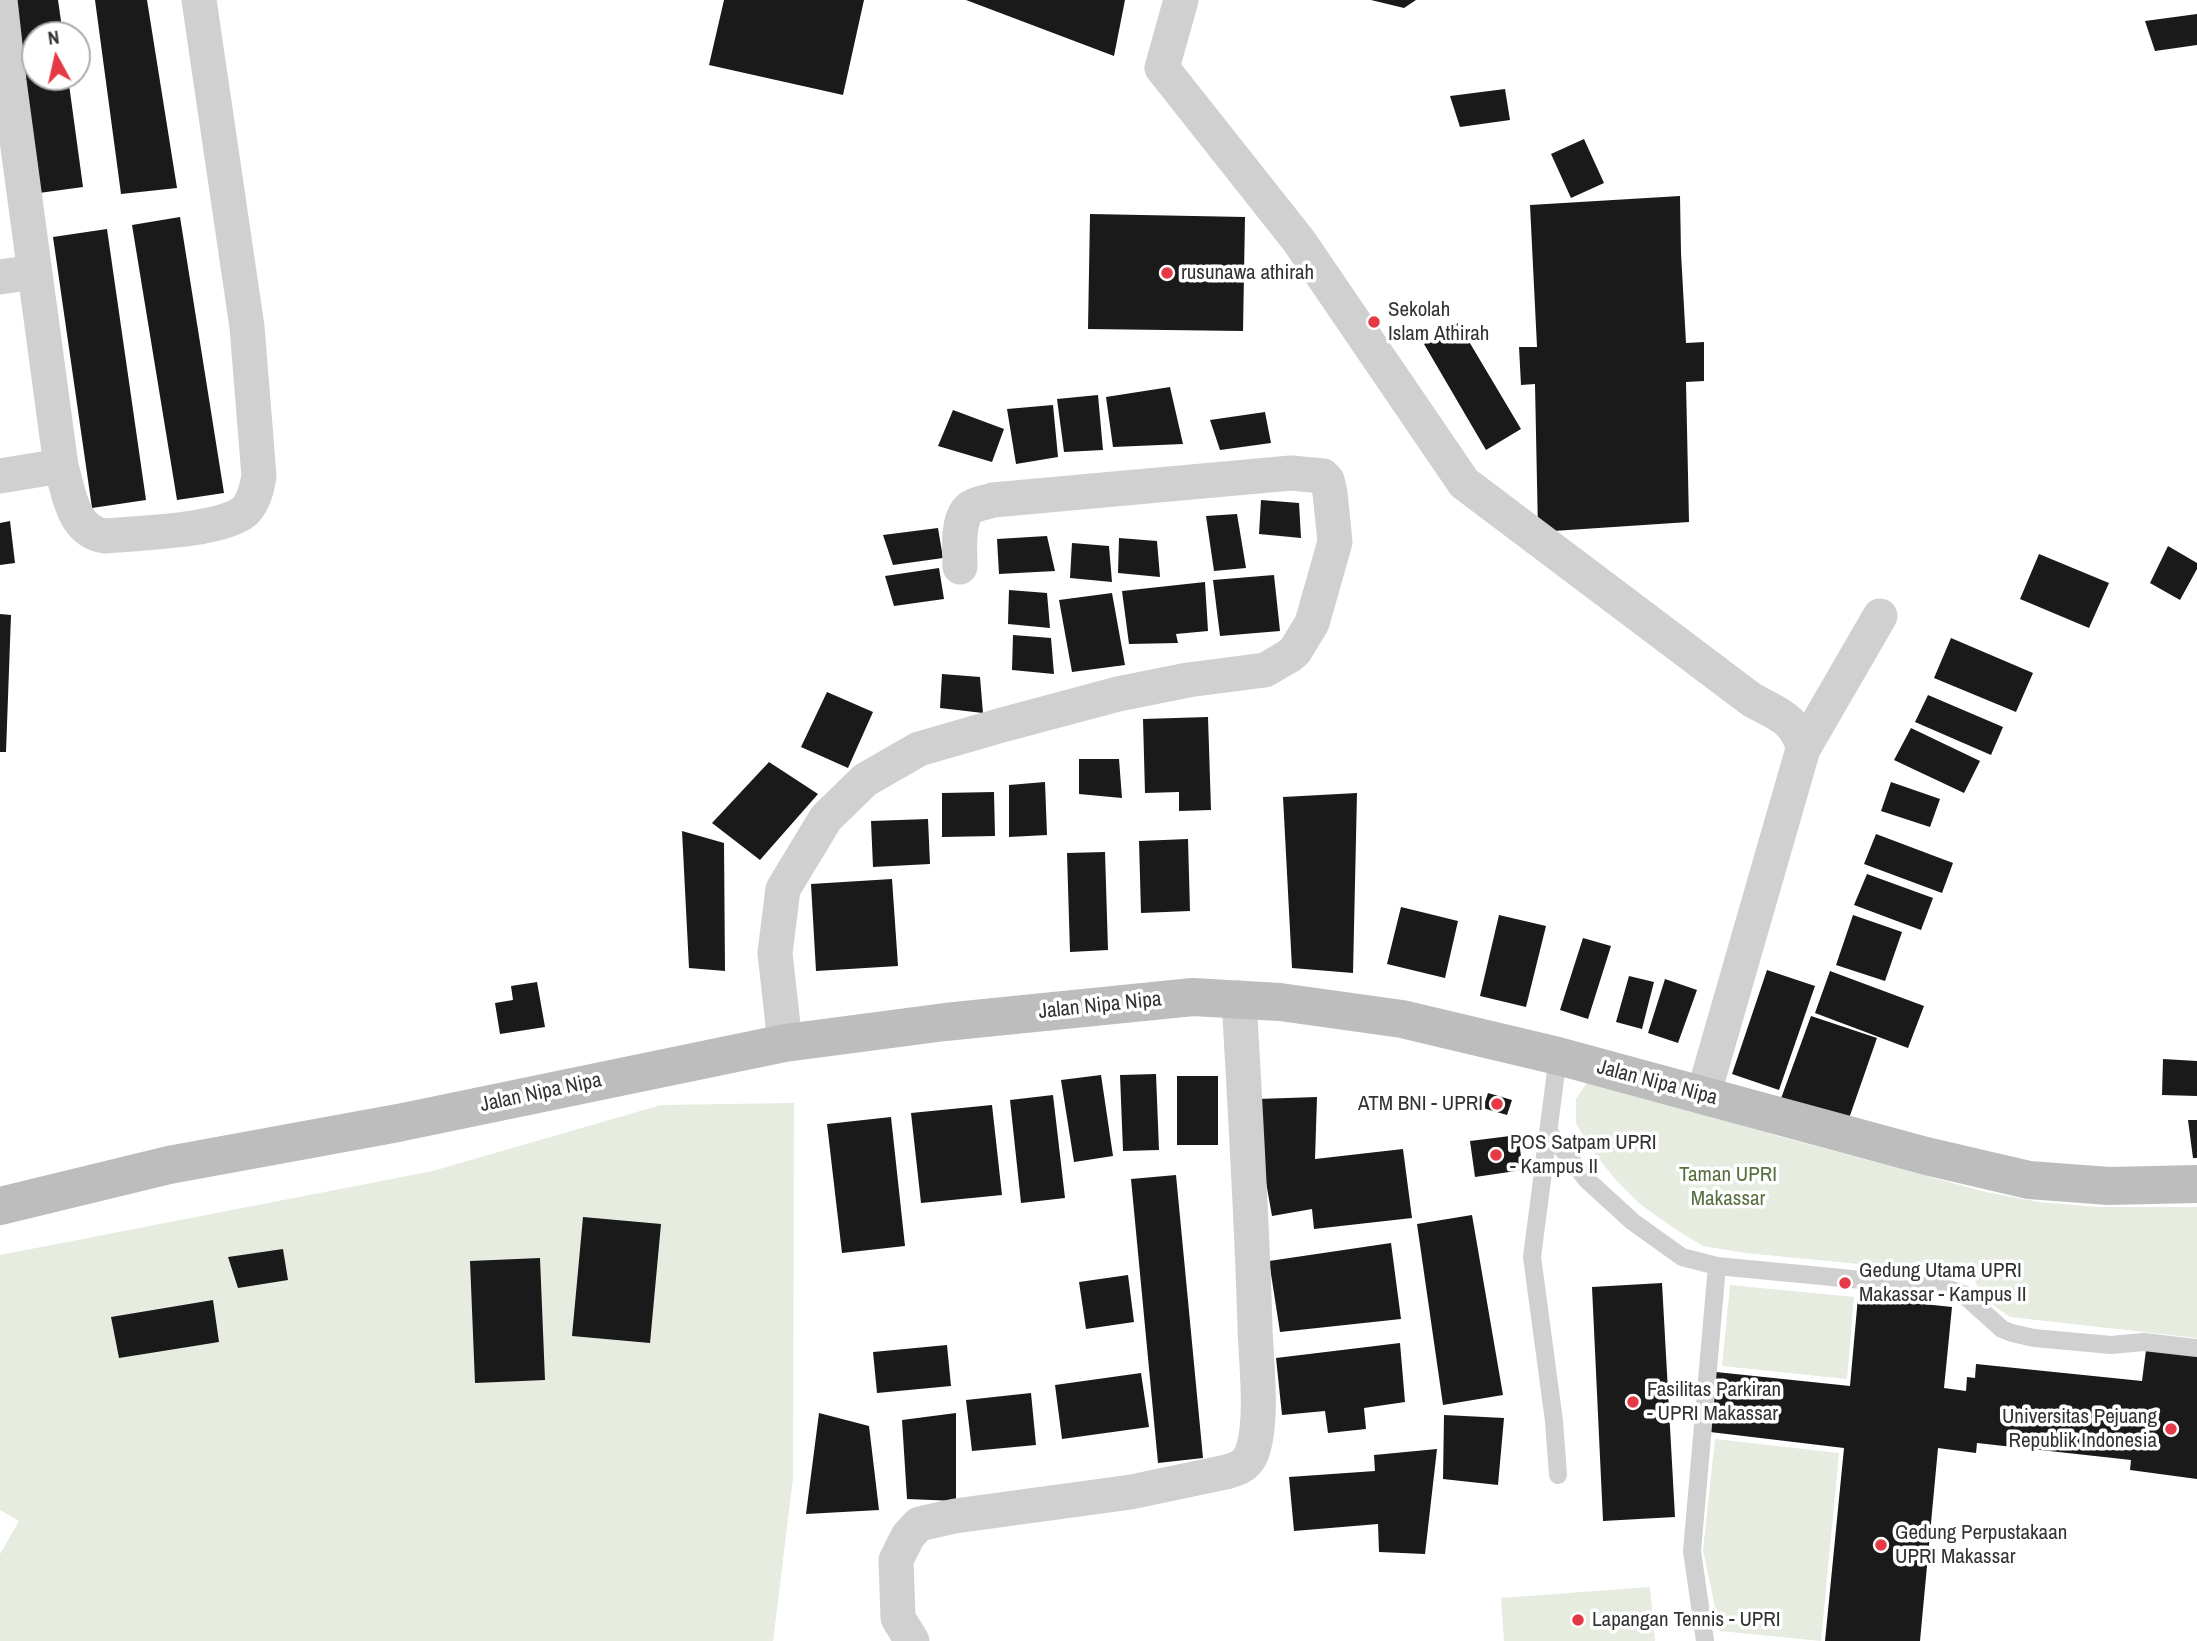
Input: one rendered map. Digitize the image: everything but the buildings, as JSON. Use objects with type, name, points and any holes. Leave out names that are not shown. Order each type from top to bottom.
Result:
[{"type":"street","points":[[0,0],[4,82],[61,466],[77,518],[85,528],[96,535],[105,536],[211,525],[239,515],[247,509],[255,494],[259,476],[247,327],[199,0]]},
{"type":"street","points":[[1181,0],[1162,68],[1299,241],[1464,483],[1752,700],[1790,722],[1801,735],[1803,749]]},
{"type":"street","points":[[0,277],[34,272]]},
{"type":"street","points":[[0,476],[61,466]]},
{"type":"street","points":[[785,1043],[775,953],[783,889],[825,818],[865,780],[919,749],[1118,694],[1188,680],[1265,670],[1289,656],[1312,623],[1335,542],[1331,492],[1327,480],[1322,476],[1291,473],[993,500],[967,511],[959,534],[960,568]]},
{"type":"street","points":[[1703,1096],[1803,749],[1880,616]]},
{"type":"street","name":"Jalan Nipa Nipa","points":[[0,1206],[169,1166],[398,1123],[785,1043],[945,1022],[1193,997],[1239,998],[1402,1019],[1558,1056],[1927,1156],[2029,1180],[2109,1186],[2197,1184]]},
{"type":"street","points":[[912,1641],[898,1618],[896,1560],[908,1536],[919,1524],[955,1516],[1131,1492],[1226,1472],[1240,1469],[1252,1453],[1257,1427],[1255,1333],[1239,998]]},
{"type":"lane","points":[[1558,1056],[1532,1257],[1554,1421],[1558,1475]]},
{"type":"lane","points":[[1549,1132],[1586,1179],[1633,1222],[1682,1257],[1717,1266],[1946,1287],[1963,1294],[2001,1329],[2034,1338],[2111,1345],[2144,1342],[2197,1348]]},
{"type":"lane","points":[[1705,1641],[1692,1551],[1717,1266]]},
{"type":"green space","name":"Taman UPRI Makassar","points":[[1588,1081],[1986,1192],[2039,1202],[2097,1207],[2197,1207],[2197,1338],[2010,1317],[1983,1294],[1973,1275],[1745,1253],[1703,1246],[1640,1204],[1591,1149],[1576,1123],[1576,1099]]},
{"type":"green space","points":[[794,1103],[793,1479],[773,1641],[0,1641],[0,1554],[19,1521],[0,1510],[0,1255],[433,1171],[661,1105]]},
{"type":"green space","points":[[1730,1285],[1854,1297],[1847,1379],[1722,1366]]},
{"type":"green space","points":[[1715,1439],[1839,1453],[1821,1641],[1720,1631],[1703,1550]]},
{"type":"green space","name":"Lapangan Tennis - UPRI","points":[[1650,1587],[1655,1641],[1504,1641],[1501,1598]]},
{"type":"place","name":"rusunawa athirah","points":[[1167,273]]},
{"type":"place","name":"Sekolah Islam Athirah","points":[[1374,322]]},
{"type":"place","name":"ATM BNI - UPRI","points":[[1497,1104]]},
{"type":"place","name":"POS Satpam UPRI - Kampus II","points":[[1496,1155]]},
{"type":"place","name":"Gedung Utama UPRI Makassar - Kampus II","points":[[1845,1283]]},
{"type":"place","name":"Fasilitas Parkiran - UPRI Makassar","points":[[1633,1402]]},
{"type":"place","name":"Universitas Pejuang Republik Indonesia","points":[[2171,1429]]},
{"type":"place","name":"Gedung Perpustakaan UPRI Makassar","points":[[1881,1545]]},
{"type":"place","name":"Lapangan Tennis - UPRI","points":[[1578,1620]]}]
